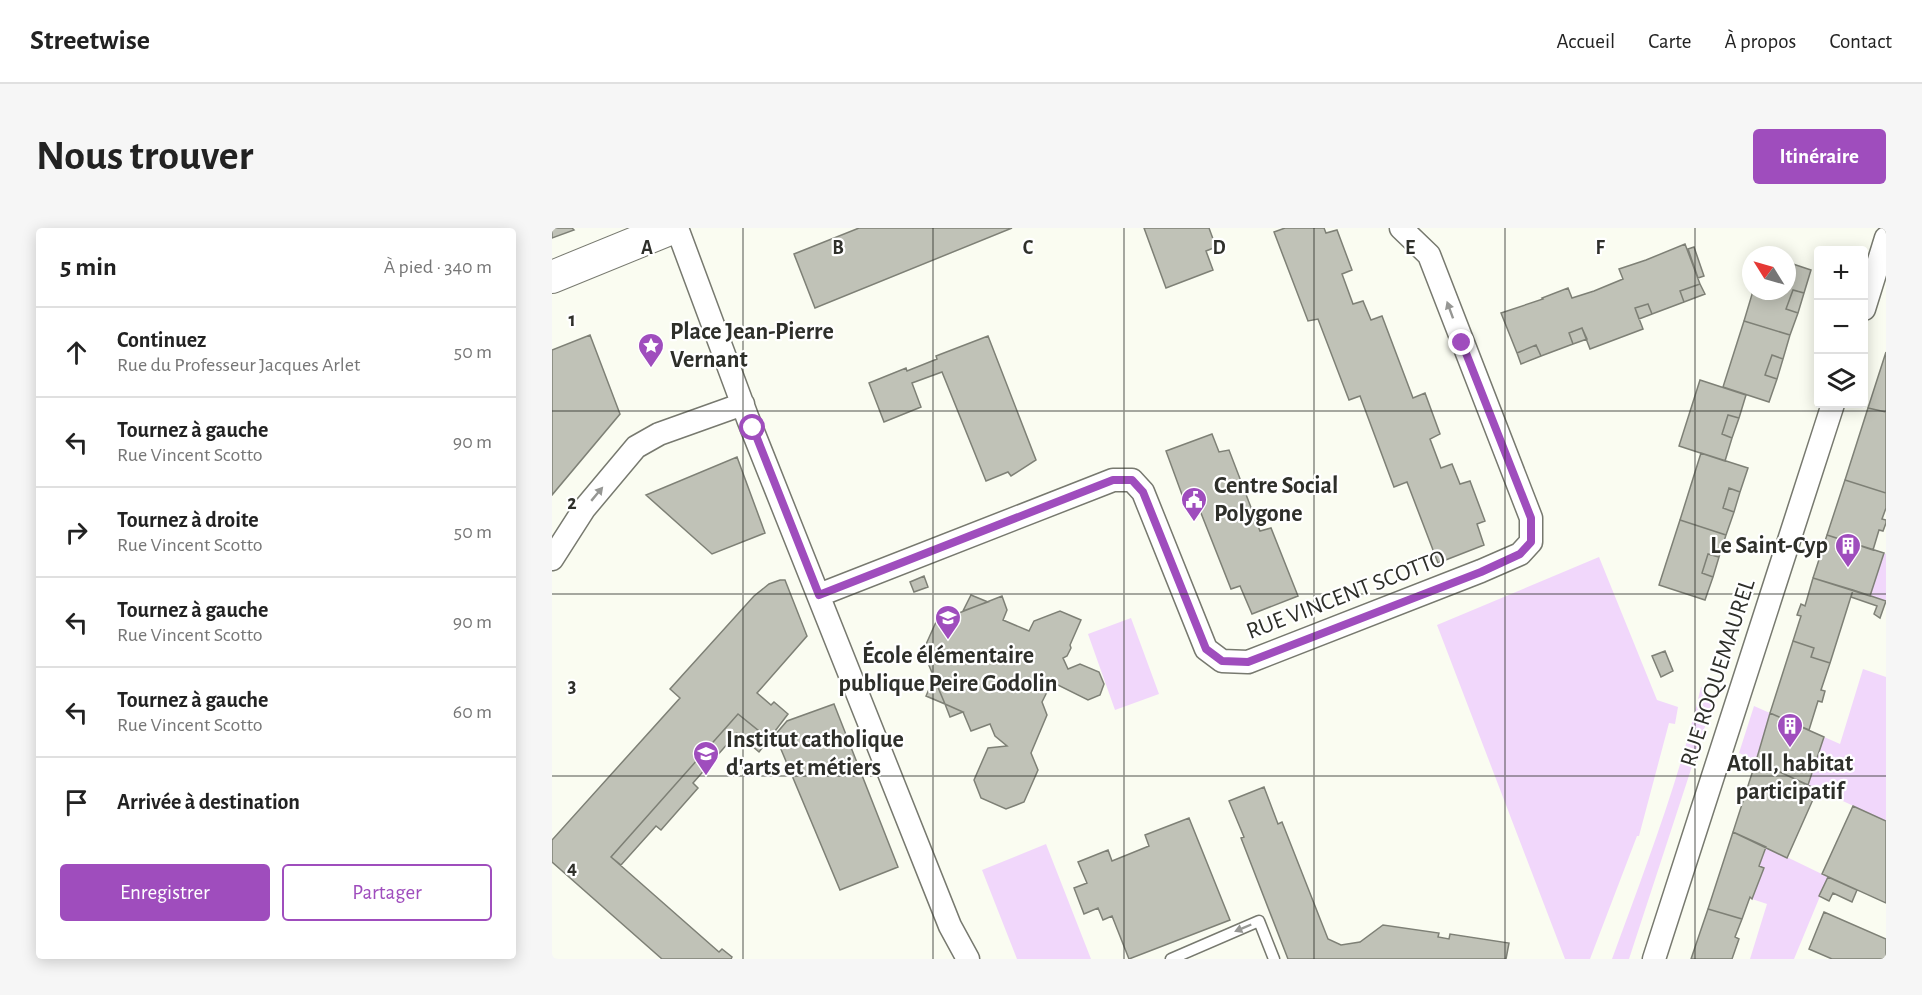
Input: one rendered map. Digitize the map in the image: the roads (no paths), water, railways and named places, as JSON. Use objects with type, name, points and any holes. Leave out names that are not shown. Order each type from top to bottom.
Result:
[{"type":"main road","points":[[552,277],[672,228]]},
{"type":"street","points":[[678,228],[743,404],[950,926],[968,959]]},
{"type":"street","name":"RUE VINCENT SCOTTO","points":[[819,595],[1113,480],[1132,480],[1143,492],[1206,649],[1222,661],[1248,662],[1481,572],[1520,554],[1531,542],[1531,518],[1430,255],[1401,228]]},
{"type":"street","points":[[1866,300],[1886,238]]},
{"type":"street","points":[[552,559],[584,509],[636,447],[659,434],[743,404]]},
{"type":"street","name":"RUE ROQUEMAUREL","points":[[1654,959],[1832,408]]},
{"type":"lane","points":[[1171,959],[1259,921],[1274,959]]},
{"type":"place","name":"Place Jean-Pierre Vernant","points":[[651,369]]},
{"type":"place","name":"Centre Social Polygone","points":[[1194,523]]},
{"type":"place","name":"Le Saint-Cyp","points":[[1848,569]]},
{"type":"place","name":"École élémentaire publique Peire Godolin","points":[[948,641]]},
{"type":"place","name":"Atoll, habitat participatif","points":[[1790,749]]},
{"type":"place","name":"Institut catholique d'arts et métiers","points":[[706,777]]}]
